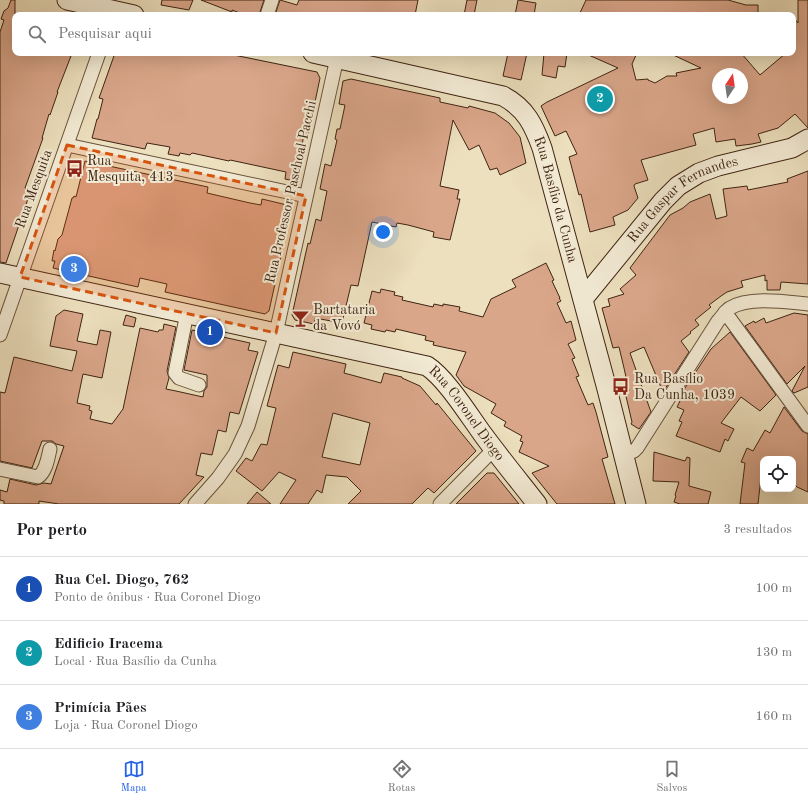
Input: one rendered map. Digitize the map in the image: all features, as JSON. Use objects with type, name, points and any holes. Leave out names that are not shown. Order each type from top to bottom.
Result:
[{"type":"street","points":[[67,0],[115,9]]},
{"type":"street","points":[[268,12],[272,0]]},
{"type":"street","name":"Rua Mesquita","points":[[0,335],[98,56]]},
{"type":"street","name":"Rua Basílio da Cunha","points":[[327,56],[503,96],[522,110],[533,125],[542,148],[636,504]]},
{"type":"street","name":"Rua Professor Paschoal Pacchi","points":[[195,504],[235,454],[248,426],[276,333],[337,58]]},
{"type":"street","name":"Rua Gaspar Fernandes","points":[[583,299],[663,201],[678,186],[699,173],[718,166],[792,148],[808,139]]},
{"type":"street","points":[[67,145],[306,196]]},
{"type":"street","name":"Rua Coronel Diogo","points":[[0,273],[427,366],[436,373],[450,390],[537,504]]},
{"type":"street","points":[[624,456],[637,448],[718,321],[731,307],[745,303],[773,300],[808,304]]},
{"type":"street","points":[[725,312],[808,426]]},
{"type":"street","points":[[187,313],[175,373],[179,378],[199,385]]},
{"type":"street","points":[[0,469],[38,477],[41,475],[45,467],[50,449]]},
{"type":"street","points":[[440,504],[494,449]]},
{"type":"highlighted area","points":[[67,145],[306,196],[276,333],[20,277]]},
{"type":"building","points":[[11,0],[15,0],[15,12],[12,12],[12,56],[71,56],[50,115],[49,114],[43,138],[25,188],[31,190],[6,263],[0,262],[0,32],[4,20],[1,19],[4,11],[8,8]]},
{"type":"building","points":[[162,0],[193,0],[189,10],[161,5]]},
{"type":"building","points":[[201,0],[264,0],[260,12],[237,12],[232,10],[232,12]]},
{"type":"building","points":[[280,0],[297,5],[299,0],[418,0],[416,12],[276,12]]},
{"type":"building","points":[[467,0],[477,0],[475,12],[465,12]]},
{"type":"building","points":[[518,0],[536,3],[534,12],[516,12]]},
{"type":"building","points":[[586,0],[728,0],[746,5],[758,5],[758,12],[580,12]]},
{"type":"building","points":[[798,0],[808,0],[808,128],[795,114],[778,128],[758,134],[761,142],[752,144],[736,146],[735,139],[716,142],[714,128],[693,134],[696,145],[641,160],[648,180],[635,184],[634,186],[638,198],[628,210],[613,217],[615,225],[590,232],[581,194],[579,195],[569,157],[577,154],[566,131],[555,136],[541,106],[618,68],[591,56],[636,56],[632,64],[636,80],[648,79],[655,83],[667,76],[677,76],[676,73],[701,68],[675,56],[744,56],[760,75],[782,56],[796,56],[796,21],[798,23]]},
{"type":"building","points":[[114,56],[239,56],[317,72],[320,78],[308,136],[304,135],[298,163],[302,164],[298,178],[294,181],[285,179],[286,172],[230,160],[192,153],[190,155],[180,153],[179,156],[168,154],[170,147],[147,143],[145,149],[92,138],[103,99],[99,98]]},
{"type":"building","points":[[507,56],[526,56],[521,80],[503,76]]},
{"type":"building","points":[[544,56],[567,56],[565,67],[558,66],[556,78],[542,75]]},
{"type":"building","points":[[351,79],[440,98],[440,102],[468,108],[469,106],[495,113],[509,123],[520,137],[526,163],[500,175],[497,168],[490,170],[479,145],[469,150],[453,120],[440,186],[459,190],[457,199],[460,199],[450,240],[433,237],[434,232],[408,225],[397,223],[396,227],[372,222],[358,286],[351,285],[342,323],[315,318],[314,324],[295,320],[292,315],[308,243],[310,244],[316,219],[321,221],[327,191],[320,189],[325,164],[331,166],[337,140],[335,139],[337,129],[340,129],[345,105],[339,104],[343,81]]},
{"type":"building","points":[[85,161],[208,187],[207,193],[250,203],[261,205],[262,199],[287,205],[289,209],[280,252],[282,252],[269,311],[265,314],[165,292],[167,284],[140,278],[138,287],[53,268],[55,261],[52,261],[54,250],[55,251],[58,239],[62,235],[72,198],[74,196],[76,197]]},
{"type":"building","points":[[808,171],[808,284],[781,282],[780,290],[767,290],[767,280],[765,281],[765,275],[741,281],[743,287],[727,292],[721,296],[709,305],[711,307],[695,320],[699,325],[681,341],[689,352],[663,392],[644,347],[630,353],[651,412],[639,429],[631,424],[632,422],[625,392],[629,391],[619,347],[613,348],[602,308],[610,306],[608,299],[624,294],[620,289],[636,275],[630,268],[670,215],[683,208],[690,202],[710,194],[716,219],[727,216],[723,189],[747,186],[748,190],[788,182],[787,179]]},
{"type":"building","points":[[546,263],[561,301],[557,303],[566,323],[571,321],[576,340],[568,344],[575,358],[572,359],[579,376],[576,377],[588,405],[593,403],[596,412],[608,457],[602,459],[615,504],[557,504],[532,473],[549,466],[519,452],[523,442],[520,441],[522,436],[504,426],[506,422],[491,413],[496,404],[464,386],[456,375],[466,352],[433,345],[434,342],[425,340],[426,336],[396,329],[395,332],[386,330],[385,332],[371,329],[372,325],[364,323],[372,291],[380,293],[381,289],[395,292],[394,295],[403,297],[402,300],[433,307],[434,304],[443,306],[443,304],[460,307],[459,311],[483,317],[491,299],[516,287],[512,280]]},
{"type":"building","points":[[64,310],[83,314],[77,341],[97,345],[100,330],[111,332],[102,378],[83,374],[77,403],[90,406],[89,410],[92,411],[90,419],[112,424],[123,409],[140,328],[158,332],[159,330],[163,330],[164,324],[176,327],[167,371],[169,378],[166,389],[203,397],[204,391],[207,387],[207,375],[184,370],[192,330],[250,343],[248,350],[258,352],[239,414],[230,412],[226,432],[218,430],[212,455],[201,453],[196,475],[204,477],[179,504],[59,504],[39,501],[39,504],[4,504],[4,501],[0,500],[0,490],[7,492],[10,479],[36,485],[44,483],[51,484],[64,446],[56,444],[52,441],[42,441],[32,468],[0,461],[0,392],[5,393],[14,357],[72,371],[77,351],[50,346],[56,316]]},
{"type":"building","points":[[794,313],[808,315],[808,387],[794,393],[792,391],[805,366],[787,384],[745,326],[764,318],[766,323]]},
{"type":"building","points":[[126,315],[136,318],[134,327],[123,325]]},
{"type":"building","points":[[730,332],[776,395],[760,411],[741,397],[721,423],[734,429],[728,441],[725,439],[720,452],[676,436],[682,422],[679,421],[684,410],[677,407],[680,401],[677,400],[711,349]]},
{"type":"building","points":[[293,352],[346,364],[344,373],[381,383],[384,373],[402,377],[420,386],[436,405],[437,403],[476,451],[434,493],[428,488],[412,504],[348,504],[361,491],[347,477],[326,475],[322,493],[317,490],[308,504],[280,504],[296,480],[279,472],[262,491],[236,471],[246,458],[252,461],[261,444],[267,445],[276,408],[267,406],[278,365],[289,368]],"holes":[[[333,413],[370,423],[360,465],[322,457]]]},
{"type":"building","points":[[784,407],[802,431],[808,434],[808,492],[796,486],[796,456],[760,456],[760,486],[758,504],[740,504],[745,463],[741,462],[747,448],[753,451],[765,430],[770,433]]},
{"type":"building","points":[[654,452],[685,461],[687,457],[690,458],[689,486],[711,492],[708,504],[680,504],[674,502],[679,482],[653,481]]},
{"type":"building","points":[[487,473],[494,473],[519,504],[456,504]]},
{"type":"building","points":[[257,492],[271,504],[247,504]]},
{"type":"place","name":"Edificio Iracema","points":[[600,99]]},
{"type":"place","name":"Rua Mesquita, 413","points":[[74,169]]},
{"type":"place","name":"Primícia Pães","points":[[74,269]]},
{"type":"place","name":"Bartataria da Vovó","points":[[300,318]]},
{"type":"place","name":"Rua Cel. Diogo, 762","points":[[210,332]]},
{"type":"place","name":"Rua Basílio Da Cunha, 1039","points":[[621,387]]}]
